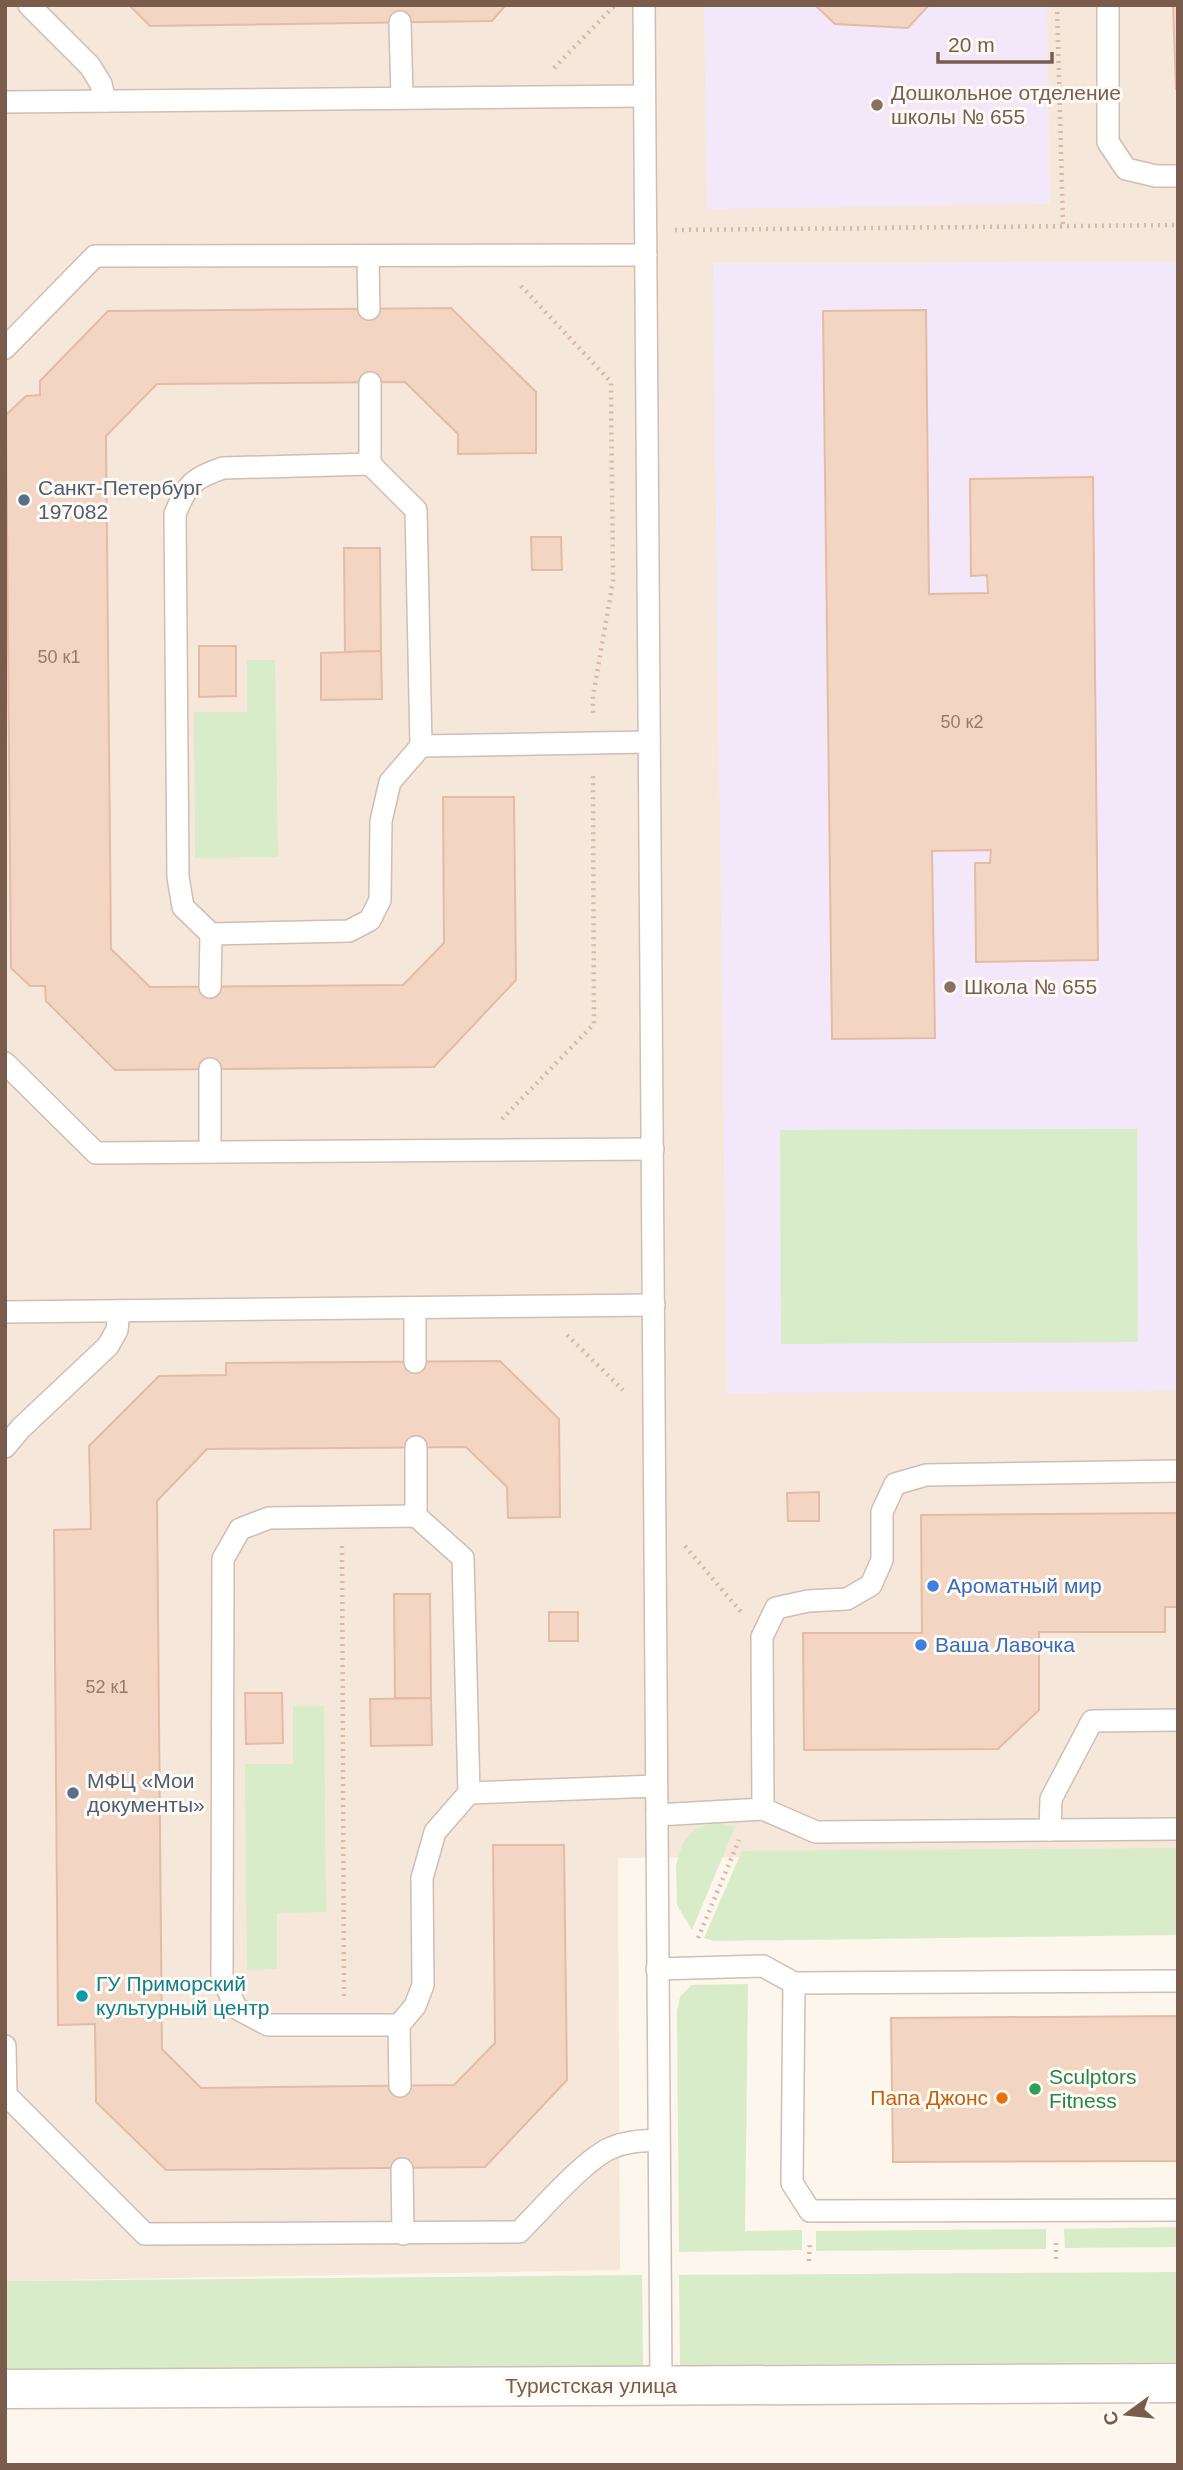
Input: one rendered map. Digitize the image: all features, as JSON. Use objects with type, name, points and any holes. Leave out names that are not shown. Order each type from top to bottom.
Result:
[{"type":"street","name":"Туристская улица","points":[[5,2389],[1178,2383]]},
{"type":"lane","points":[[30,5],[90,66],[101,84],[105,101]]},
{"type":"lane","points":[[644,5],[661,2385]]},
{"type":"lane","points":[[1108,5],[1108,142],[1126,169],[1156,176],[1178,176]]},
{"type":"lane","points":[[400,22],[402,98]]},
{"type":"lane","points":[[5,103],[644,96]]},
{"type":"lane","points":[[5,348],[95,256],[646,255]]},
{"type":"lane","points":[[368,257],[369,309]]},
{"type":"lane","points":[[370,383],[370,464],[416,510],[421,746],[390,782],[381,821],[380,900],[370,920],[349,931],[211,934],[183,907],[178,877],[175,514],[183,493],[200,476],[223,468],[370,464]]},
{"type":"lane","points":[[421,746],[649,742]]},
{"type":"lane","points":[[210,987],[211,934]]},
{"type":"lane","points":[[5,1063],[96,1153],[653,1149]]},
{"type":"lane","points":[[210,1069],[210,1152]]},
{"type":"lane","points":[[5,1312],[654,1305]]},
{"type":"lane","points":[[415,1308],[415,1362]]},
{"type":"lane","points":[[5,1447],[21,1428],[108,1346],[117,1330],[119,1311]]},
{"type":"lane","points":[[416,1447],[416,1516]]},
{"type":"lane","points":[[763,1809],[762,1637],[776,1608],[808,1601],[848,1600],[871,1585],[882,1560],[882,1512],[895,1484],[926,1475],[1178,1471]]},
{"type":"lane","points":[[399,2025],[268,2025],[236,2008],[222,1977],[223,1559],[240,1530],[270,1518],[416,1516],[463,1558],[468,1793],[435,1832],[422,1878],[423,1984],[415,2006],[399,2025],[400,2086]]},
{"type":"lane","points":[[1050,1830],[1051,1799],[1092,1721],[1178,1720]]},
{"type":"lane","points":[[468,1793],[656,1786]]},
{"type":"lane","points":[[657,1815],[763,1809],[816,1832],[1178,1829]]},
{"type":"lane","points":[[657,1969],[763,1966],[794,1983],[1178,1981]]},
{"type":"lane","points":[[794,1983],[792,2183],[810,2211],[1178,2210]]},
{"type":"lane","points":[[5,2046],[6,2095],[145,2234],[519,2232],[591,2161],[609,2149],[633,2141],[659,2140]]},
{"type":"lane","points":[[402,2169],[403,2234]]},
{"type":"path","points":[[526,97],[614,5]]},
{"type":"path","points":[[1057,5],[1063,226]]},
{"type":"path","points":[[646,230],[1178,225]]},
{"type":"path","points":[[472,1150],[594,1024],[593,696],[613,581],[611,382],[493,256]]},
{"type":"path","points":[[537,1306],[654,1420]]},
{"type":"path","points":[[655,1510],[762,1637]]},
{"type":"path","points":[[342,1517],[344,2025]]},
{"type":"path","points":[[685,1968],[740,1836],[763,1809]]},
{"type":"shaded area","points":[[5,5],[1178,5],[1178,1854],[618,1858],[620,2270],[5,2281]]},
{"type":"shaded area","name":"Дошкольное отделение школы № 655","points":[[704,5],[1047,5],[1050,204],[707,209]]},
{"type":"shaded area","name":"Школа № 655","points":[[1178,262],[1178,1391],[727,1393],[713,263]]},
{"type":"green space","points":[[247,660],[275,660],[278,857],[195,858],[194,712],[247,712]]},
{"type":"green space","points":[[1137,1129],[1138,1342],[781,1344],[780,1130]]},
{"type":"green space","points":[[293,1706],[324,1706],[326,1912],[277,1913],[277,1969],[247,1970],[245,1764],[293,1764]]},
{"type":"green space","points":[[715,1822],[735,1827],[692,1930],[677,1905],[676,1865],[683,1843],[694,1830]]},
{"type":"green space","points":[[1178,1848],[1178,1935],[714,1941],[704,1938],[742,1851]]},
{"type":"green space","points":[[748,1984],[745,2231],[802,2230],[802,2250],[679,2252],[677,2011],[680,1997],[691,1985]]},
{"type":"green space","points":[[1178,2227],[1178,2247],[1065,2248],[1064,2229]]},
{"type":"green space","points":[[1046,2229],[1046,2249],[816,2251],[816,2231]]},
{"type":"green space","points":[[1178,2272],[1178,2362],[680,2365],[679,2275]]},
{"type":"green space","points":[[642,2275],[643,2366],[5,2372],[5,2281]]},
{"type":"building","points":[[129,5],[506,5],[492,21],[150,26]]},
{"type":"building","points":[[815,5],[929,5],[908,28],[835,24]]},
{"type":"building","points":[[1173,5],[1178,5],[1178,89],[1176,89]]},
{"type":"building","points":[[451,308],[536,392],[536,453],[458,454],[458,434],[405,382],[157,384],[106,436],[111,949],[150,987],[403,985],[444,943],[443,797],[514,797],[516,980],[434,1067],[115,1070],[46,1001],[45,986],[30,986],[11,968],[6,415],[26,396],[40,395],[40,381],[108,311]]},
{"type":"building","points":[[926,310],[929,594],[988,593],[987,575],[971,576],[970,479],[1093,477],[1098,960],[976,962],[975,863],[990,863],[991,850],[932,851],[935,1038],[832,1039],[823,311]]},
{"type":"building","points":[[531,537],[561,537],[562,570],[532,570]]},
{"type":"building","points":[[344,548],[380,548],[381,651],[345,652]]},
{"type":"building","points":[[199,646],[236,646],[236,696],[199,697]]},
{"type":"building","points":[[381,651],[382,699],[321,700],[321,653]]},
{"type":"building","points":[[500,1361],[559,1419],[560,1517],[508,1518],[507,1487],[466,1447],[207,1449],[157,1501],[162,2049],[201,2088],[454,2085],[495,2043],[493,1845],[564,1845],[567,2080],[485,2167],[166,2170],[96,2102],[95,2024],[58,2025],[54,1530],[91,1529],[89,1446],[159,1376],[226,1375],[226,1363]]},
{"type":"building","points":[[819,1492],[819,1521],[788,1521],[787,1493]]},
{"type":"building","points":[[1178,1513],[1178,1607],[1165,1607],[1165,1632],[1039,1632],[1039,1710],[998,1749],[804,1750],[803,1633],[922,1633],[921,1515]]},
{"type":"building","points":[[394,1594],[430,1594],[431,1698],[395,1698]]},
{"type":"building","points":[[549,1612],[578,1612],[578,1641],[549,1641]]},
{"type":"building","points":[[245,1693],[282,1693],[283,1743],[246,1744]]},
{"type":"building","points":[[431,1698],[432,1745],[371,1746],[370,1699]]},
{"type":"building","name":"Sculptors Fitness","points":[[1178,2016],[1178,2161],[893,2162],[891,2018]]},
{"type":"place","name":"Дошкольное отделение школы № 655","points":[[877,105]]},
{"type":"place","name":"Санкт-Петербург 197082","points":[[24,500]]},
{"type":"place","name":"Школа № 655","points":[[950,987]]},
{"type":"place","name":"Ароматный мир","points":[[933,1586]]},
{"type":"place","name":"Ваша Лавочка","points":[[921,1645]]},
{"type":"place","name":"МФЦ «Мои документы»","points":[[73,1793]]},
{"type":"place","name":"ГУ Приморский культурный центр","points":[[82,1996]]},
{"type":"place","name":"Sculptors Fitness","points":[[1035,2089]]},
{"type":"place","name":"Папа Джонс","points":[[1002,2098]]}]
